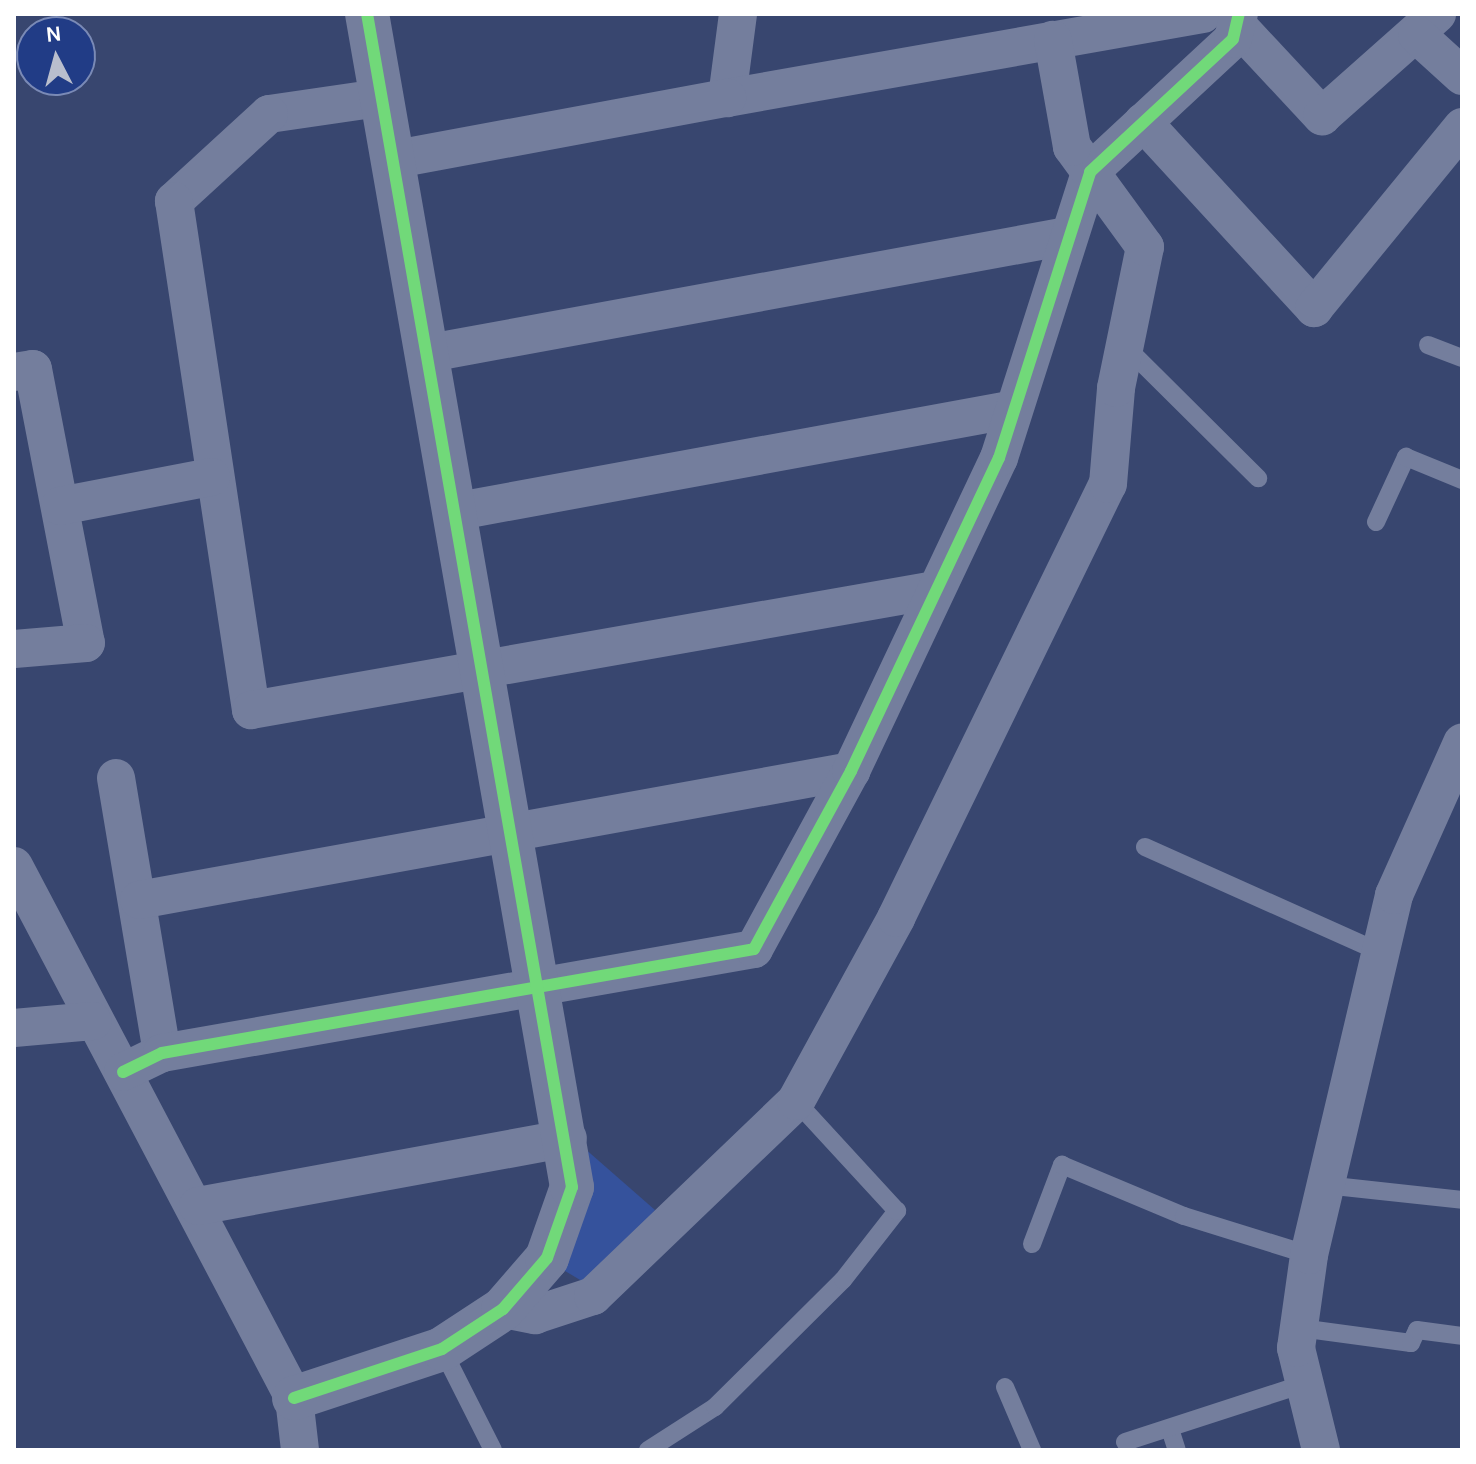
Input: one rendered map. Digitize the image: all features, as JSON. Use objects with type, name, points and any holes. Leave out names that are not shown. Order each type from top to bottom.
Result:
[{"type":"street","points":[[294,1398],[442,1349],[503,1309],[547,1258],[563,1224],[572,1187],[568,1138],[424,354],[367,14]]},
{"type":"street","points":[[727,98],[738,14]]},
{"type":"street","points":[[391,160],[1053,40],[1226,18]]},
{"type":"street","points":[[1226,18],[1322,116],[1427,24],[1462,76]]},
{"type":"street","points":[[123,1072],[162,1053],[754,949],[851,771],[999,458],[1067,236],[1090,172],[1233,39],[1226,18]]},
{"type":"street","points":[[503,1309],[535,1315],[593,1296],[796,1101],[896,918],[1108,484],[1145,247],[1072,147],[1053,40]]},
{"type":"street","points":[[379,98],[269,114],[174,201],[211,477],[251,710],[482,672],[934,590]]},
{"type":"street","points":[[1143,122],[1314,308],[1462,127]]},
{"type":"street","points":[[424,354],[1067,236]]},
{"type":"street","points":[[14,372],[33,369],[86,643],[14,649]]},
{"type":"street","points":[[453,512],[1014,409]]},
{"type":"street","points":[[60,506],[211,477]]},
{"type":"street","points":[[1321,1450],[1300,1385],[1300,1328],[1309,1255],[1378,951],[1394,895],[1462,743]]},
{"type":"street","points":[[139,900],[851,771]]},
{"type":"street","points":[[116,778],[139,900],[162,1053]]},
{"type":"street","points":[[14,866],[93,1021],[198,1206],[294,1398],[300,1450]]},
{"type":"street","points":[[14,1028],[93,1021]]},
{"type":"street","points":[[198,1206],[568,1138]]},
{"type":"lane","points":[[1428,345],[1462,358]]},
{"type":"lane","points":[[1127,348],[1258,478]]},
{"type":"lane","points":[[1376,522],[1406,457],[1462,480]]},
{"type":"lane","points":[[1145,847],[1378,951]]},
{"type":"lane","points":[[648,1450],[715,1407],[843,1280],[897,1211],[796,1101]]},
{"type":"lane","points":[[1032,1244],[1062,1165],[1184,1216],[1309,1255]]},
{"type":"lane","points":[[1325,1185],[1462,1200]]},
{"type":"lane","points":[[1300,1328],[1411,1343],[1417,1330],[1462,1336]]},
{"type":"lane","points":[[442,1349],[493,1450]]},
{"type":"lane","points":[[1125,1442],[1300,1385]]},
{"type":"lane","points":[[1005,1387],[1032,1450]]},
{"type":"lane","points":[[1170,1429],[1177,1450]]},
{"type":"shaded area","points":[[583,1147],[655,1210],[592,1287],[560,1268]]},
{"type":"cycle path","points":[[294,1398],[442,1349],[503,1309],[547,1258],[572,1187],[367,14]]},
{"type":"cycle path","points":[[123,1072],[162,1053],[754,949],[851,771],[999,458],[1090,172],[1233,39],[1239,14]]}]
